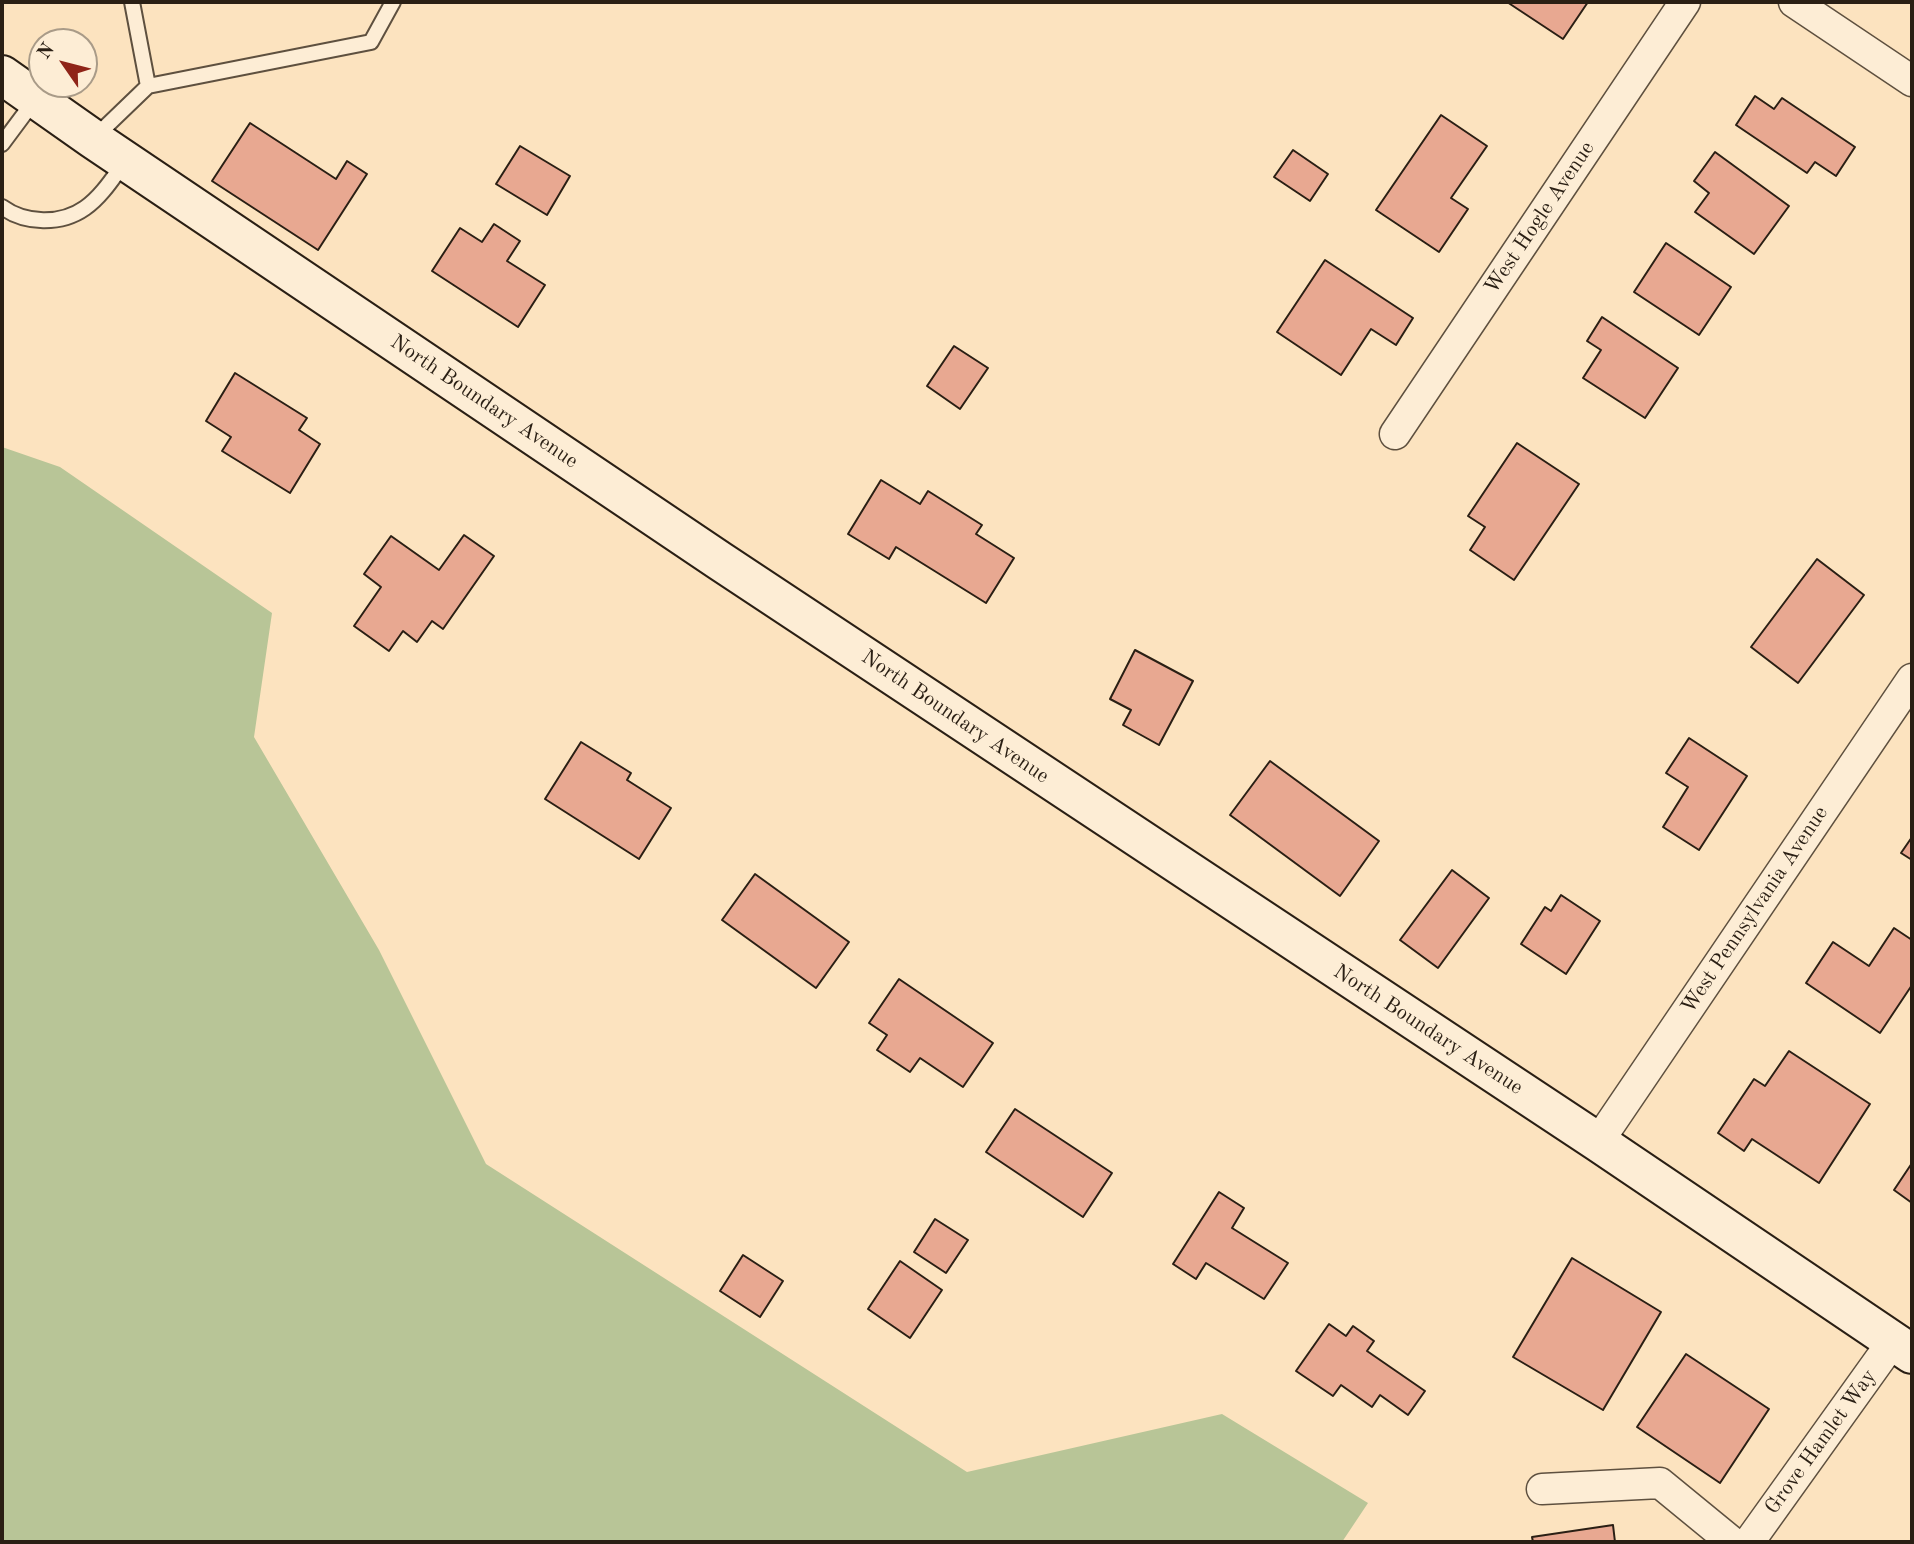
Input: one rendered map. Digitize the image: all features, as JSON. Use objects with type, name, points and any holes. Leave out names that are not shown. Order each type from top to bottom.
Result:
[{"type":"street","name":"West Hogle Avenue","points":[[1395,434],[1685,2]]},
{"type":"street","points":[[1794,2],[1912,81]]},
{"type":"street","name":"North Boundary Avenue","points":[[2,75],[35,100],[732,569],[1903,1347]]},
{"type":"street","name":"West Pennsylvania Avenue","points":[[1598,1142],[1912,679]]},
{"type":"street","name":"Grove Hamlet Way","points":[[1749,1542],[1903,1347]]},
{"type":"street","points":[[1542,1489],[1660,1483],[1732,1542]]},
{"type":"lane","points":[[132,2],[148,86]]},
{"type":"lane","points":[[93,139],[148,86],[371,42],[393,2]]},
{"type":"lane","points":[[2,144],[35,100]]},
{"type":"lane","points":[[2,207],[23,218],[38,221],[65,217],[84,209],[99,196],[126,161]]},
{"type":"green space","points":[[2,447],[60,467],[272,613],[254,737],[379,950],[486,1164],[967,1472],[1222,1414],[1368,1503],[1342,1542],[2,1542]]},
{"type":"building","points":[[1507,2],[1588,2],[1563,39]]},
{"type":"building","points":[[1755,96],[1774,109],[1782,98],[1855,147],[1836,176],[1815,162],[1807,173],[1736,125]]},
{"type":"building","points":[[1441,115],[1487,146],[1451,198],[1468,209],[1439,252],[1376,210]]},
{"type":"building","points":[[250,123],[336,179],[347,161],[367,174],[318,250],[212,181]]},
{"type":"building","points":[[520,146],[570,176],[547,215],[496,184]]},
{"type":"building","points":[[1293,150],[1328,174],[1310,201],[1274,177]]},
{"type":"building","points":[[1715,152],[1789,206],[1754,254],[1695,212],[1709,193],[1694,181]]},
{"type":"building","points":[[494,224],[520,241],[507,261],[545,285],[518,327],[432,271],[460,228],[482,242]]},
{"type":"building","points":[[1666,243],[1731,287],[1699,335],[1634,292]]},
{"type":"building","points":[[1325,260],[1413,318],[1396,345],[1371,329],[1341,375],[1277,332]]},
{"type":"building","points":[[1602,317],[1678,368],[1645,418],[1583,378],[1601,350],[1587,341]]},
{"type":"building","points":[[954,346],[988,368],[960,409],[927,386]]},
{"type":"building","points":[[235,373],[307,418],[299,430],[320,444],[290,493],[222,451],[231,437],[206,421]]},
{"type":"building","points":[[1517,443],[1579,484],[1514,580],[1470,550],[1485,527],[1468,516]]},
{"type":"building","points":[[881,480],[920,504],[928,491],[982,525],[976,534],[1014,558],[986,603],[896,547],[889,559],[848,534]]},
{"type":"building","points":[[464,535],[494,556],[443,629],[432,621],[417,642],[403,631],[389,651],[354,626],[381,587],[364,574],[391,536],[439,570]]},
{"type":"building","points":[[1817,559],[1864,595],[1798,683],[1751,647]]},
{"type":"building","points":[[1135,650],[1193,681],[1159,745],[1123,725],[1131,710],[1110,699]]},
{"type":"building","points":[[1689,738],[1747,776],[1699,850],[1663,827],[1688,787],[1666,773]]},
{"type":"building","points":[[581,742],[631,773],[627,780],[671,808],[639,859],[545,799]]},
{"type":"building","points":[[1270,761],[1379,841],[1340,896],[1230,815]]},
{"type":"building","points":[[1912,837],[1912,860],[1901,853]]},
{"type":"building","points":[[1452,870],[1489,898],[1438,968],[1400,940]]},
{"type":"building","points":[[755,874],[849,942],[816,988],[722,920]]},
{"type":"building","points":[[1561,895],[1600,921],[1566,974],[1521,944],[1545,907],[1551,911]]},
{"type":"building","points":[[1894,928],[1912,940],[1912,985],[1880,1033],[1806,983],[1833,942],[1869,966]]},
{"type":"building","points":[[899,979],[993,1043],[963,1087],[920,1058],[910,1072],[877,1050],[887,1035],[869,1023]]},
{"type":"building","points":[[1789,1051],[1870,1104],[1819,1183],[1752,1139],[1744,1151],[1718,1133],[1754,1079],[1765,1086]]},
{"type":"building","points":[[1015,1109],[1112,1173],[1083,1217],[986,1152]]},
{"type":"building","points":[[1912,1163],[1912,1203],[1894,1190]]},
{"type":"building","points":[[1219,1192],[1244,1208],[1232,1228],[1288,1263],[1264,1299],[1206,1263],[1196,1279],[1173,1264]]},
{"type":"building","points":[[935,1219],[968,1240],[946,1273],[914,1252]]},
{"type":"building","points":[[743,1255],[783,1281],[760,1317],[720,1291]]},
{"type":"building","points":[[1572,1258],[1661,1312],[1603,1410],[1513,1357]]},
{"type":"building","points":[[900,1261],[942,1290],[910,1338],[868,1309]]},
{"type":"building","points":[[1329,1324],[1346,1336],[1353,1326],[1374,1341],[1367,1351],[1425,1391],[1408,1415],[1380,1395],[1372,1407],[1341,1385],[1333,1396],[1296,1371]]},
{"type":"building","points":[[1686,1354],[1769,1409],[1720,1483],[1637,1427]]},
{"type":"building","points":[[1613,1525],[1615,1542],[1533,1542],[1532,1537]]}]
